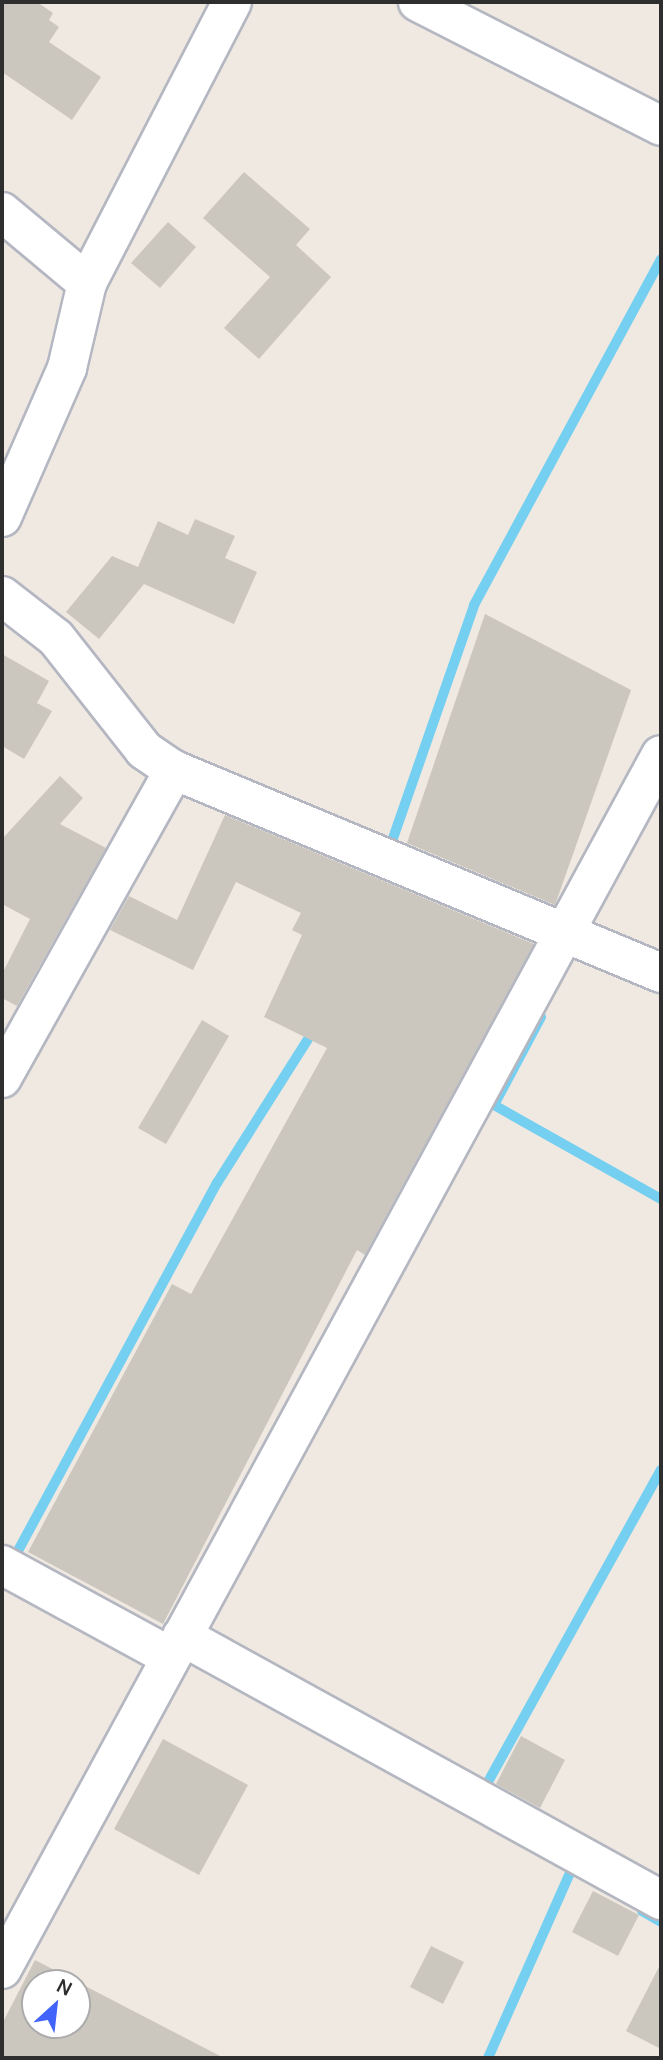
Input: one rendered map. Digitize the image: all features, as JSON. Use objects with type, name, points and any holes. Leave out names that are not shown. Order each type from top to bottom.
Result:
[{"type":"street","points":[[2,517],[67,368],[87,283],[232,2]]},
{"type":"street","points":[[418,2],[661,126]]},
{"type":"street","points":[[2,212],[87,283]]},
{"type":"street","points":[[2,596],[56,638],[144,750],[174,770],[661,973]]},
{"type":"street","points":[[2,1969],[661,755]]},
{"type":"street","points":[[7,1057],[174,770]]},
{"type":"street","points":[[2,1565],[176,1647],[661,1900]]},
{"type":"building","points":[[2,2],[37,2],[53,13],[49,20],[59,27],[49,42],[101,77],[72,120],[2,72]]},
{"type":"building","points":[[244,172],[310,229],[296,245],[331,277],[259,359],[224,328],[270,277],[203,218]]},
{"type":"building","points":[[168,222],[196,247],[160,288],[131,263]]},
{"type":"building","points":[[195,519],[235,536],[225,558],[257,572],[234,624],[144,584],[99,639],[66,612],[112,556],[138,567],[158,521],[188,535]]},
{"type":"building","points":[[485,614],[631,690],[555,905],[407,843]]},
{"type":"building","points":[[2,654],[49,681],[37,703],[52,711],[24,759],[2,746]]},
{"type":"building","points":[[60,776],[83,798],[60,824],[106,848],[17,1006],[2,998],[2,974],[30,919],[2,904],[2,839]]},
{"type":"building","points":[[225,815],[534,944],[365,1255],[357,1250],[163,1624],[28,1552],[172,1284],[191,1294],[327,1048],[264,1017],[302,935],[292,930],[301,913],[236,882],[193,970],[110,930],[129,896],[177,920]]},
{"type":"building","points":[[202,1020],[229,1036],[166,1144],[138,1128]]},
{"type":"building","points":[[521,1736],[565,1760],[540,1808],[496,1784]]},
{"type":"building","points":[[163,1739],[248,1785],[199,1875],[114,1829]]},
{"type":"building","points":[[593,1891],[639,1915],[618,1956],[572,1932]]},
{"type":"building","points":[[431,1946],[464,1962],[443,2004],[410,1987]]},
{"type":"building","points":[[35,1960],[52,1969],[30,1969]]},
{"type":"building","points":[[661,1963],[661,2049],[626,2031]]},
{"type":"building","points":[[21,1987],[21,2039],[91,2039],[91,1989],[224,2058],[2,2058],[2,2024]]},
{"type":"waterway","points":[[391,844],[474,605],[661,259]]},
{"type":"waterway","points":[[541,1017],[494,1105],[661,1199]]},
{"type":"waterway","points":[[13,1560],[217,1183],[315,1028]]},
{"type":"waterway","points":[[484,1789],[661,1470]]},
{"type":"waterway","points":[[488,2058],[571,1871]]},
{"type":"waterway","points":[[642,1911],[661,1922]]}]
